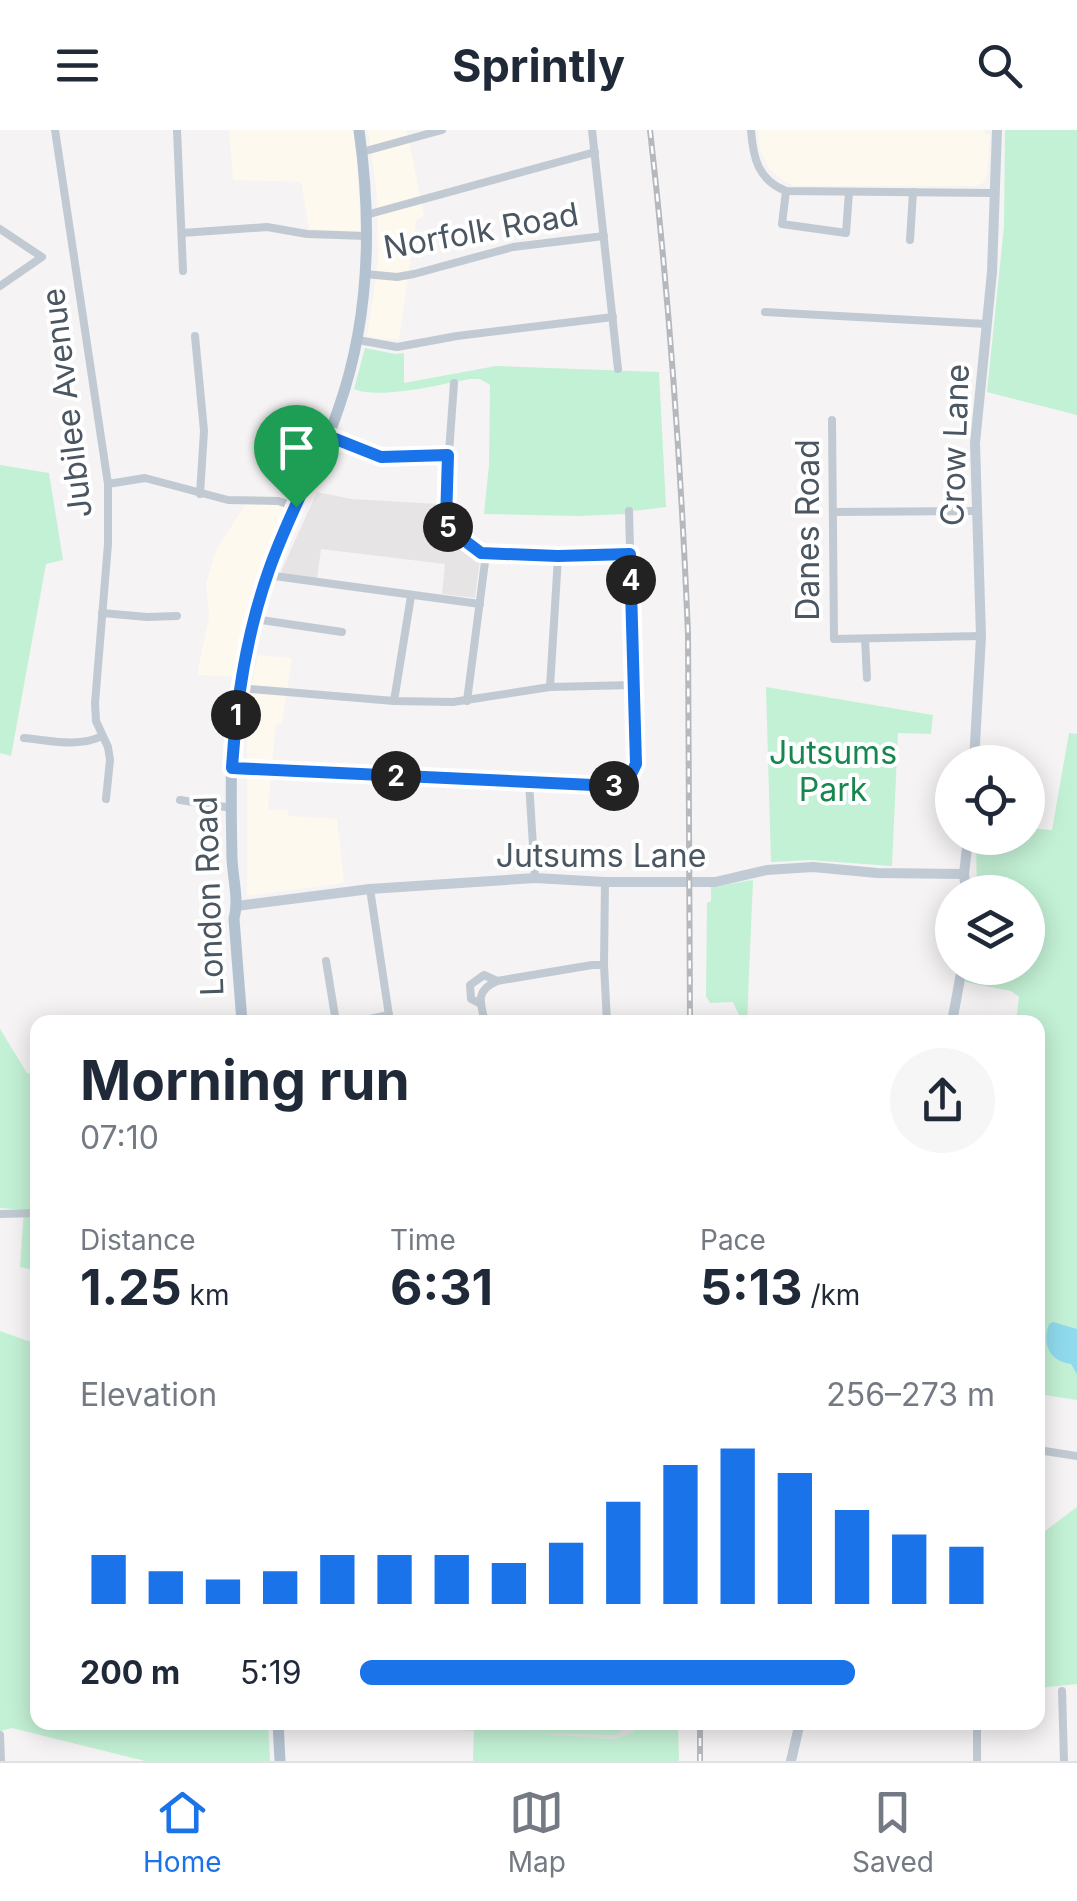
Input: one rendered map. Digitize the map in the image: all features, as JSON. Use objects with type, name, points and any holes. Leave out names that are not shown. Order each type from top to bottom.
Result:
[{"type":"main road","name":"London Road","points":[[241,1015],[234,919],[237,906],[232,879],[232,768],[238,688],[267,575],[328,436],[358,340],[367,236],[359,130]]},
{"type":"main road","points":[[278,1730],[280,1761]]},
{"type":"street","name":"Jubilee Avenue","points":[[54,130],[108,484],[108,544],[95,704],[96,721],[110,760],[106,800]]},
{"type":"street","points":[[177,130],[183,272]]},
{"type":"street","points":[[362,152],[442,130]]},
{"type":"street","points":[[592,130],[618,369]]},
{"type":"street","points":[[751,130],[760,171],[786,191],[993,192]]},
{"type":"street","name":"Crow Lane","points":[[975,745],[980,636],[975,444],[992,272],[998,130]]},
{"type":"street","points":[[366,215],[595,152]]},
{"type":"street","points":[[786,191],[782,224],[846,233],[849,192]]},
{"type":"street","points":[[910,240],[913,192]]},
{"type":"street","points":[[182,233],[268,227],[307,234],[367,236]]},
{"type":"street","points":[[0,229],[42,257],[0,286]]},
{"type":"street","name":"Norfolk Road","points":[[365,274],[397,277],[514,248],[604,236]]},
{"type":"street","points":[[765,312],[986,324]]},
{"type":"street","points":[[358,340],[398,348],[457,336],[613,317]]},
{"type":"street","points":[[195,336],[204,431],[200,494]]},
{"type":"street","points":[[454,383],[446,521],[452,531],[486,554],[630,554]]},
{"type":"street","name":"Danes Road","points":[[832,420],[834,639],[866,639]]},
{"type":"street","points":[[328,436],[381,457],[448,455]]},
{"type":"street","points":[[108,484],[146,478],[228,500],[278,501],[296,507]]},
{"type":"street","points":[[232,768],[614,786],[628,780],[636,764],[629,511]]},
{"type":"street","points":[[833,512],[976,511]]},
{"type":"street","points":[[467,701],[486,554]]},
{"type":"street","points":[[550,687],[558,556]]},
{"type":"street","points":[[267,575],[480,604]]},
{"type":"street","points":[[394,700],[411,596]]},
{"type":"street","points":[[102,614],[177,616]]},
{"type":"street","points":[[254,619],[342,632]]},
{"type":"street","points":[[866,678],[866,639],[980,636]]},
{"type":"street","points":[[238,688],[394,700],[467,701],[550,687],[633,686]]},
{"type":"street","points":[[24,738],[79,742],[102,736]]},
{"type":"street","points":[[529,782],[535,878]]},
{"type":"street","points":[[180,800],[232,808]]},
{"type":"street","points":[[964,874],[966,855]]},
{"type":"street","name":"Jutsums Lane","points":[[237,906],[370,889],[535,878],[715,882],[767,870],[813,867],[877,874],[964,874]]},
{"type":"street","points":[[606,882],[607,1015]]},
{"type":"street","points":[[370,889],[388,1015]]},
{"type":"street","points":[[326,961],[335,1015]]},
{"type":"street","points":[[484,1015],[481,994],[497,981],[604,965]]},
{"type":"street","points":[[481,1004],[471,999],[470,985],[484,974],[497,981]]},
{"type":"street","points":[[953,1015],[959,985]]},
{"type":"street","points":[[0,1214],[30,1213]]},
{"type":"street","points":[[1045,1451],[1077,1456]]},
{"type":"street","points":[[1062,1690],[1064,1761]]},
{"type":"street","points":[[792,1761],[798,1730]]},
{"type":"street","points":[[977,1730],[977,1761]]},
{"type":"street","points":[[1063,1733],[1077,1732]]},
{"type":"street","points":[[0,1735],[1,1761]]},
{"type":"shaded area","points":[[229,130],[353,130],[361,232],[309,229],[301,182],[233,180]]},
{"type":"shaded area","points":[[368,130],[407,130],[424,216],[416,221],[399,340],[367,337],[378,261],[377,196]]},
{"type":"shaded area","points":[[758,130],[984,130],[990,134],[987,176],[975,186],[796,186],[770,170],[760,150]]},
{"type":"shaded area","points":[[317,492],[351,499],[440,504],[443,533],[480,560],[475,598],[442,594],[445,564],[321,549],[317,579],[280,574]]},
{"type":"shaded area","points":[[248,500],[296,507],[274,557],[241,677],[197,675],[209,617],[206,583],[216,550]]},
{"type":"shaded area","points":[[258,655],[292,658],[282,723],[276,724],[268,809],[288,810],[289,816],[337,819],[344,883],[247,896],[247,708]]},
{"type":"shaded area","points":[[460,1730],[634,1730],[615,1739]]},
{"type":"green space","points":[[1005,130],[1077,130],[1077,415],[987,392],[1004,226]]},
{"type":"green space","points":[[365,348],[404,353],[404,383],[496,366],[659,372],[666,507],[579,516],[484,514],[490,385],[470,379],[395,392],[354,389]]},
{"type":"green space","points":[[0,465],[49,473],[63,560],[46,564],[11,756],[0,753]]},
{"type":"green space","name":"Jutsums Park","points":[[766,687],[933,715],[931,734],[898,733],[892,866],[809,860],[771,862]]},
{"type":"green space","points":[[1069,733],[1077,734],[1077,1400],[1045,1395],[1045,1015],[1017,1015],[1019,997],[1011,991],[980,985],[1045,985],[1045,875],[977,875],[976,855],[1045,855],[1045,829],[1052,830]]},
{"type":"green space","points":[[753,880],[747,1015],[739,1015],[733,1002],[710,1003],[706,996],[707,903],[711,901],[711,887]]},
{"type":"green space","points":[[0,1029],[30,1074],[30,1269],[20,1267],[24,1210],[0,1208]]},
{"type":"green space","points":[[0,1331],[30,1341],[30,1730],[268,1730],[270,1761],[145,1761],[12,1728],[0,1731]]},
{"type":"green space","points":[[1077,1507],[1077,1684],[1045,1687],[1045,1531]]},
{"type":"green space","points":[[474,1730],[622,1730],[616,1735],[527,1733],[615,1739],[634,1730],[678,1730],[679,1761],[473,1761]]},
{"type":"water","points":[[1053,1322],[1077,1329],[1077,1374],[1071,1364],[1057,1359],[1049,1350],[1047,1331]]},
{"type":"railway","points":[[650,130],[674,382],[688,633],[690,1015]]},
{"type":"railway","points":[[700,1730],[700,1761]]},
{"type":"route","points":[[328,436],[381,457],[448,455],[446,521],[452,531],[481,553],[630,554],[636,764],[628,780],[614,786],[232,768],[240,677],[254,619],[267,575],[296,507],[328,436]]}]
